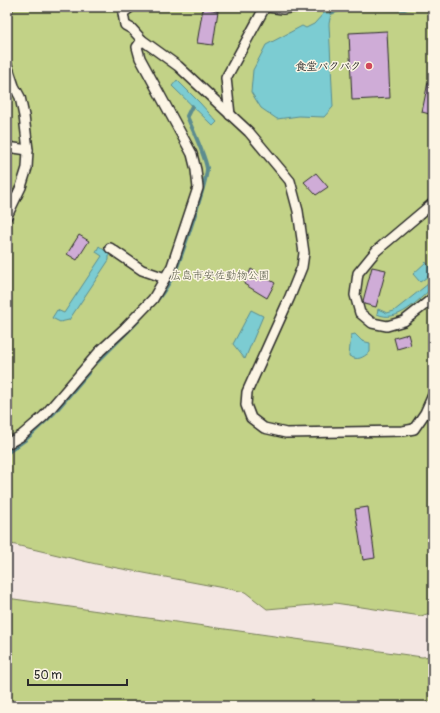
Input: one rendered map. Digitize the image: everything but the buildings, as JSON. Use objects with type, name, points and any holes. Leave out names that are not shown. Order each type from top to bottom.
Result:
[{"type":"street","points":[[131,7],[123,13],[125,25],[132,29],[142,40],[178,66],[249,132],[290,182],[298,211],[304,252],[302,267],[247,392],[246,405],[252,418],[264,428],[286,433],[403,432],[414,429],[425,413],[433,395]]},
{"type":"street","points":[[230,115],[226,78],[266,7],[283,9],[295,7]]},
{"type":"street","points":[[8,443],[20,436],[44,416],[100,351],[153,299],[172,266],[198,188],[192,154],[140,58],[137,47],[142,40]]},
{"type":"street","points":[[7,65],[14,86],[20,97],[28,150],[27,168],[21,187],[7,216]]},
{"type":"street","points":[[7,147],[28,150]]},
{"type":"street","points":[[433,203],[376,250],[358,273],[355,295],[360,313],[372,323],[387,326],[404,321],[433,298]]},
{"type":"street","points":[[110,248],[142,270],[165,278]]},
{"type":"green space","name":"広島市安佐動物公園","points":[[7,7],[433,7],[433,612],[421,616],[335,603],[267,609],[245,592],[96,564],[7,543]]},
{"type":"green space","points":[[7,598],[422,657],[433,656],[433,706],[7,706]]},
{"type":"water","points":[[324,13],[331,13],[329,24],[333,107],[324,117],[299,116],[277,119],[261,108],[251,92],[253,70],[266,45],[302,26],[306,28],[314,24]]},
{"type":"water","points":[[177,80],[217,122],[213,126],[172,86]]},
{"type":"water","points":[[99,246],[109,254],[109,260],[69,320],[60,322],[52,318],[57,310],[64,313],[102,256],[96,252]]},
{"type":"water","points":[[426,262],[433,273],[420,282],[413,274]]},
{"type":"water","points":[[433,280],[433,287],[407,309],[392,316],[377,314],[378,309],[387,313],[394,311]]},
{"type":"water","points":[[251,310],[263,316],[245,359],[233,344]]},
{"type":"water","points":[[355,334],[362,341],[370,343],[370,352],[357,359],[349,356],[351,335]]},
{"type":"waterway","points":[[331,13],[347,7]]},
{"type":"waterway","points":[[357,7],[404,9],[410,7]]},
{"type":"waterway","points":[[155,302],[161,296],[174,274],[193,220],[206,175],[207,168],[187,116],[192,106]]},
{"type":"waterway","points":[[97,362],[139,320]]},
{"type":"waterway","points":[[7,453],[25,440],[54,413],[88,373]]},
{"type":"place","name":"食堂バクバク","points":[[369,66]]}]
